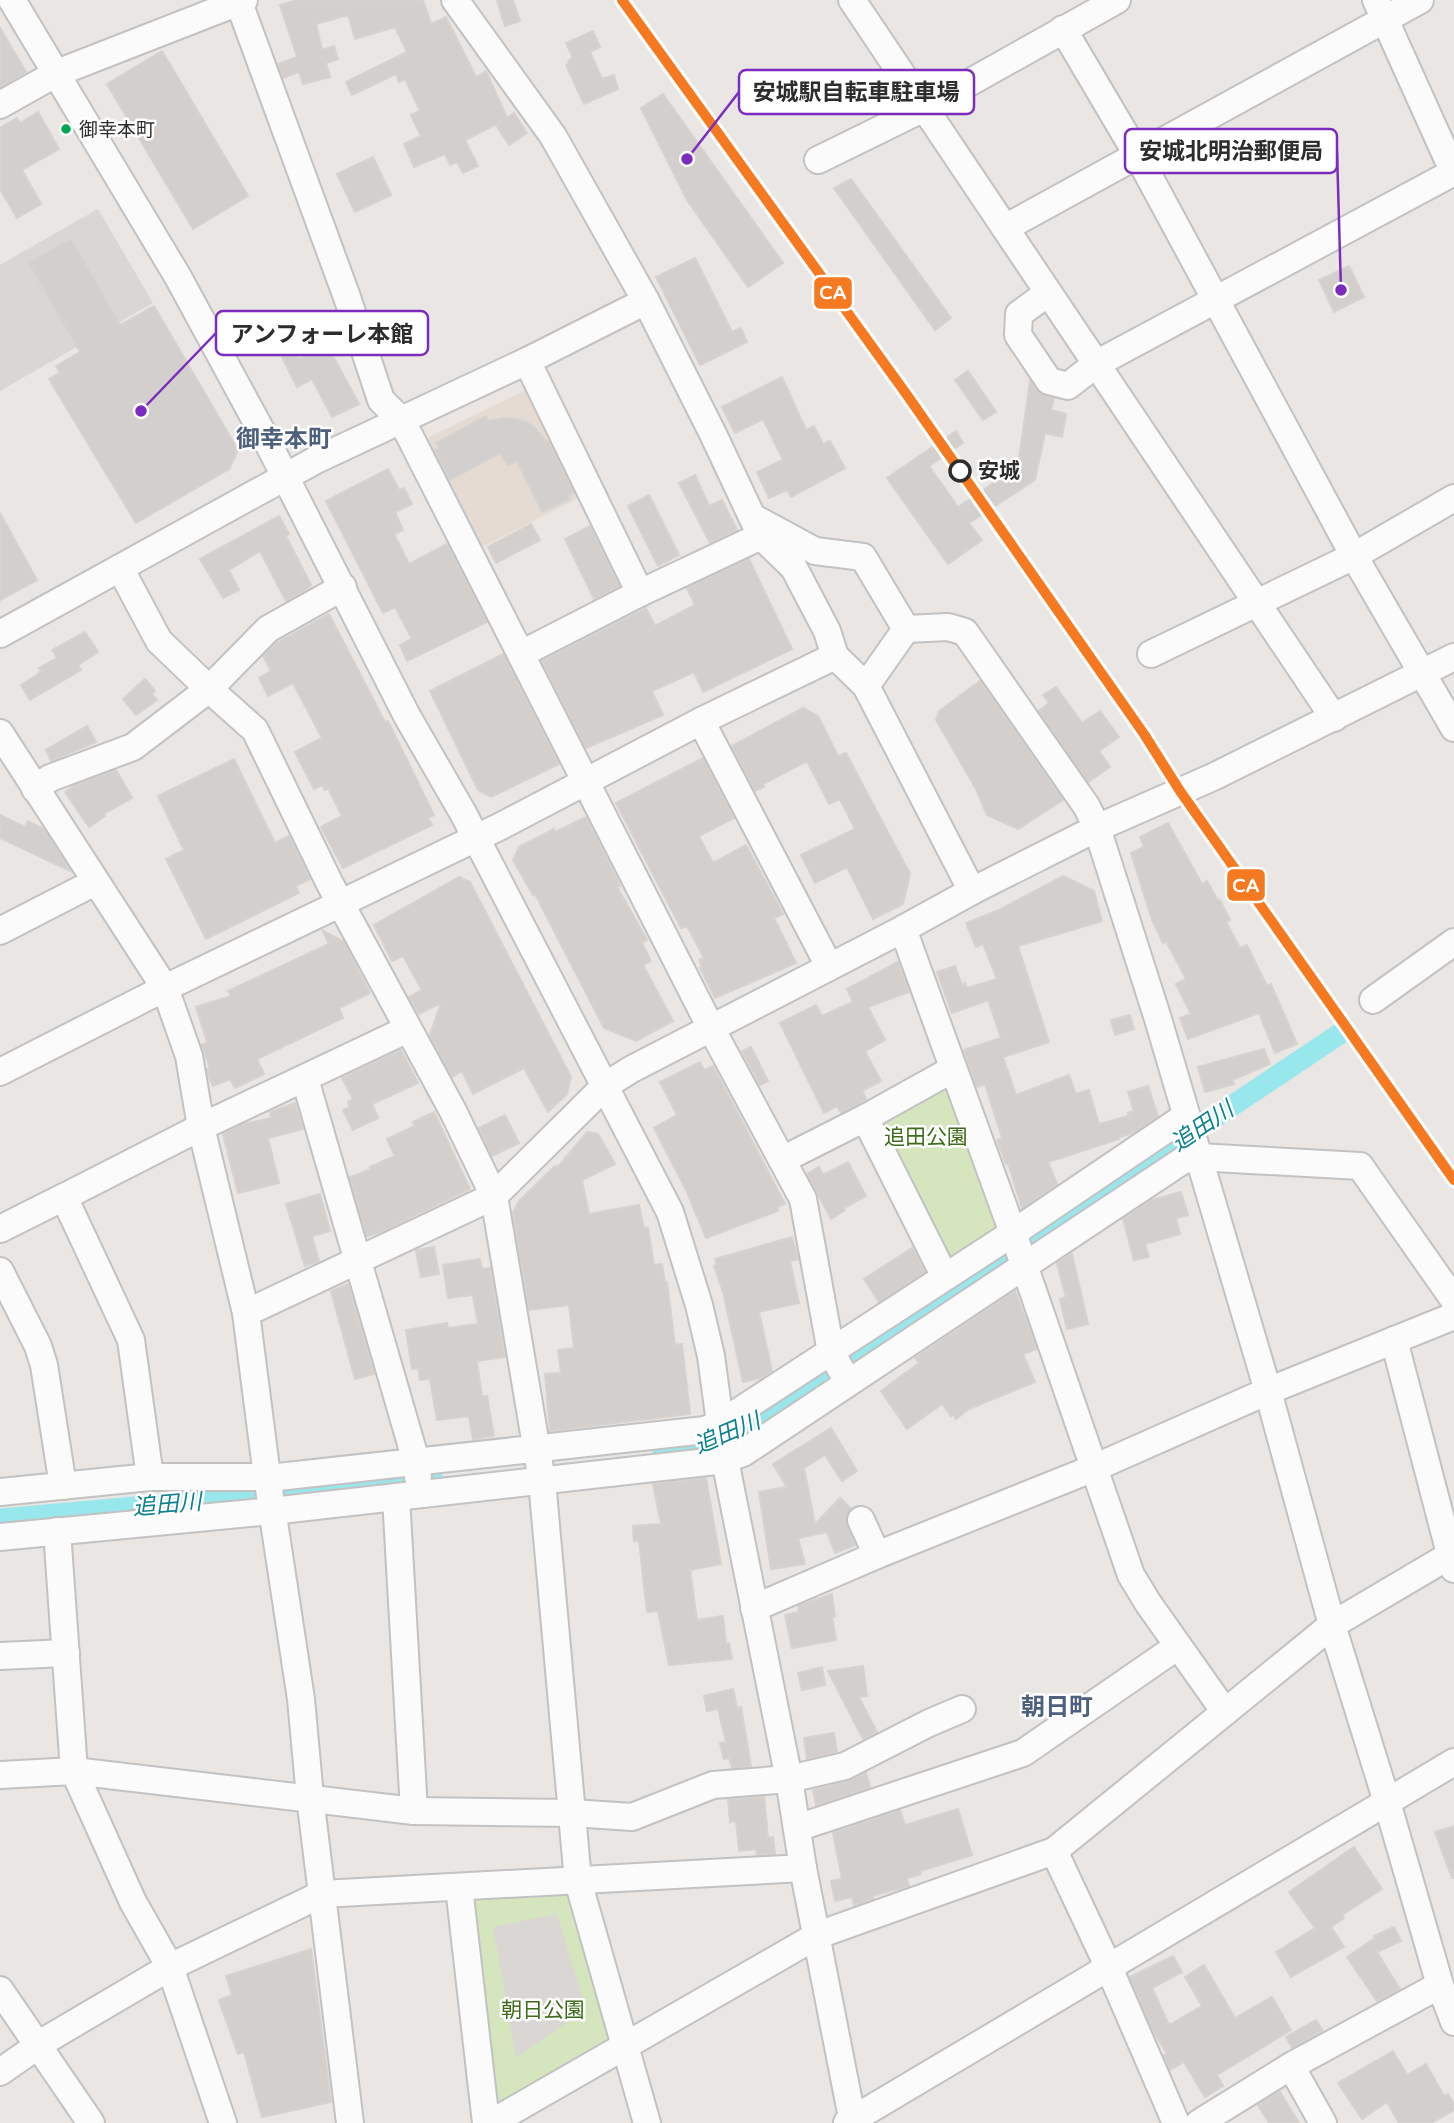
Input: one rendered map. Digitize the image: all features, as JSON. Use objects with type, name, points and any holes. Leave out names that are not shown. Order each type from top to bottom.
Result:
[{"type":"street","points":[[12,0],[178,277],[269,445],[407,716],[476,839],[606,1085],[670,1212],[699,1305],[711,1356],[725,1460],[789,1779],[851,2122],[1454,1762]]},
{"type":"street","points":[[455,0],[553,136],[646,301],[757,527],[794,568],[827,631],[835,656],[866,686],[972,891]]},
{"type":"street","points":[[852,0],[1334,718]]},
{"type":"street","points":[[818,160],[924,108],[1117,0]]},
{"type":"street","points":[[1005,228],[1138,156],[1381,10],[1420,0]]},
{"type":"street","points":[[0,105],[57,73],[241,1],[381,400],[402,421],[711,1028],[803,1199],[831,1352],[848,1382]]},
{"type":"street","points":[[1048,293],[1019,314],[1018,335],[1049,381],[1068,386],[1096,364],[1454,172],[1381,10]]},
{"type":"street","points":[[1063,29],[1138,156],[1354,556],[1454,728]]},
{"type":"street","points":[[0,634],[284,477],[646,301]]},
{"type":"street","points":[[527,361],[640,593]]},
{"type":"street","points":[[1151,654],[1354,556],[1454,498]]},
{"type":"street","points":[[521,654],[640,593],[757,527]]},
{"type":"street","points":[[757,527],[815,551],[863,558],[906,629]]},
{"type":"street","points":[[120,568],[159,640],[209,690],[255,730],[330,884],[453,1111],[494,1196],[542,1481],[578,1881],[647,2123]]},
{"type":"street","points":[[35,789],[50,778],[133,747],[209,690],[268,629],[343,587]]},
{"type":"street","points":[[906,629],[948,627],[965,632],[1087,807],[1097,828],[1268,1391],[1332,1625],[1440,1985],[1454,2022]]},
{"type":"street","points":[[866,686],[906,629]]},
{"type":"street","points":[[0,1072],[165,988],[476,839],[701,721],[835,656]]},
{"type":"street","points":[[246,1313],[494,1196],[606,1085],[972,891],[1097,828],[1213,777],[1454,657]]},
{"type":"street","points":[[701,721],[829,966]]},
{"type":"street","points":[[0,733],[165,988],[189,1056],[201,1127],[246,1313],[272,1511],[302,1699],[310,1797],[350,2123]]},
{"type":"street","points":[[0,931],[95,883]]},
{"type":"street","points":[[902,929],[1013,1233],[1131,1575],[1225,1712]]},
{"type":"street","points":[[1373,1000],[1454,942]]},
{"type":"street","points":[[0,1229],[201,1127],[408,1030]]},
{"type":"street","points":[[782,1160],[953,1069]]},
{"type":"street","points":[[305,1079],[416,1461],[408,1495],[414,1811]]},
{"type":"street","points":[[0,1492],[150,1477],[278,1477],[705,1430],[721,1423],[831,1352],[1186,1116]]},
{"type":"street","points":[[865,1118],[945,1277]]},
{"type":"street","points":[[0,1536],[272,1511],[725,1460],[743,1453],[1182,1161],[1197,1157],[1360,1166],[1454,1300]]},
{"type":"street","points":[[64,1197],[131,1340],[150,1477]]},
{"type":"street","points":[[0,1271],[38,1346],[44,1365],[63,1486]]},
{"type":"street","points":[[754,1608],[877,1555],[1094,1468],[1268,1391],[1454,1316]]},
{"type":"street","points":[[459,1887],[489,2123],[818,1935],[1054,1851],[1332,1625],[1453,1560],[1394,1340]]},
{"type":"street","points":[[861,1520],[877,1555]]},
{"type":"street","points":[[57,1531],[74,1771],[133,1902],[170,1966],[223,2123]]},
{"type":"street","points":[[797,1828],[1023,1753],[1178,1646]]},
{"type":"street","points":[[0,1656],[66,1653]]},
{"type":"street","points":[[0,1775],[74,1771],[414,1811],[572,1813],[632,1817],[713,1785],[789,1779],[845,1766],[962,1709]]},
{"type":"street","points":[[1054,1851],[1109,1968],[1176,2123]]},
{"type":"street","points":[[0,2072],[170,1966],[322,1894],[803,1868]]},
{"type":"street","points":[[1199,2123],[1291,2066],[1440,1985]]},
{"type":"street","points":[[0,1990],[91,2123]]},
{"type":"street","points":[[1291,2066],[1323,2123]]},
{"type":"shaded area","points":[[98,209],[153,303],[0,391],[0,265]]},
{"type":"shaded area","points":[[526,390],[534,395],[583,496],[482,547],[427,438]]},
{"type":"shaded area","points":[[557,1914],[586,2009],[516,2058],[493,1927]]},
{"type":"green space","name":"追田公園","points":[[947,1084],[1000,1227],[949,1263],[877,1120]]},
{"type":"green space","name":"朝日公園","points":[[562,1890],[573,1895],[613,2031],[609,2042],[503,2102],[493,2098],[468,1901],[474,1895]]},
{"type":"building","points":[[297,0],[423,0],[431,24],[446,17],[476,77],[486,71],[507,118],[514,113],[527,133],[509,145],[496,125],[506,119],[465,140],[478,166],[463,173],[457,162],[450,165],[445,154],[414,167],[404,144],[421,136],[411,115],[420,111],[405,79],[399,82],[396,74],[352,95],[346,82],[407,52],[395,27],[355,39],[348,15],[316,24],[322,50],[334,46],[338,59],[326,63],[330,77],[303,84],[299,72],[283,78],[278,64],[297,57],[280,5]]},
{"type":"building","points":[[497,0],[513,0],[520,21],[505,26]]},
{"type":"building","points":[[0,28],[26,72],[0,87]]},
{"type":"building","points":[[593,31],[600,47],[590,52],[602,79],[614,75],[618,89],[584,104],[566,65],[573,58],[566,43]]},
{"type":"building","points":[[162,51],[248,196],[193,229],[107,84]]},
{"type":"building","points":[[663,94],[783,263],[748,287],[687,200],[641,108]]},
{"type":"building","points":[[38,112],[59,149],[22,170],[41,204],[17,218],[0,189],[0,128],[17,118],[20,123]]},
{"type":"building","points":[[373,157],[391,195],[355,212],[337,174]]},
{"type":"building","points":[[851,179],[951,318],[935,330],[834,188]]},
{"type":"building","points":[[71,239],[120,325],[154,306],[238,450],[229,469],[136,523],[49,379],[60,373],[56,366],[80,352],[29,263]]},
{"type":"building","points":[[695,258],[732,332],[741,328],[747,342],[700,365],[656,277]]},
{"type":"building","points":[[1349,266],[1364,297],[1334,312],[1319,280]]},
{"type":"building","points":[[280,320],[299,359],[327,345],[359,404],[332,417],[312,379],[297,387],[275,343],[259,351],[251,334]]},
{"type":"building","points":[[968,371],[996,412],[983,420],[955,380]]},
{"type":"building","points":[[782,377],[806,430],[814,426],[823,444],[830,441],[845,468],[791,497],[787,490],[769,498],[757,472],[783,460],[763,419],[735,433],[722,407]]},
{"type":"building","points":[[1030,381],[1037,390],[1054,398],[1051,410],[1066,414],[1062,437],[1045,433],[1035,480],[969,523],[982,540],[948,564],[887,478],[956,431],[963,443],[929,466],[958,507],[1018,466]]},
{"type":"building","points":[[486,416],[488,421],[505,418],[524,421],[549,441],[574,493],[568,495],[570,499],[542,512],[517,461],[508,465],[500,453],[450,480],[435,450],[439,448],[436,443]]},
{"type":"building","points":[[388,469],[399,490],[404,488],[412,504],[395,512],[403,530],[394,534],[409,564],[447,544],[487,622],[407,661],[400,645],[412,639],[395,607],[383,613],[326,501]]},
{"type":"building","points":[[695,475],[709,506],[722,500],[737,530],[710,543],[679,483]]},
{"type":"building","points":[[649,495],[679,555],[658,566],[628,506]]},
{"type":"building","points":[[0,513],[37,580],[0,600]]},
{"type":"building","points":[[279,516],[311,585],[309,588],[286,601],[260,551],[229,570],[239,590],[223,598],[200,559]]},
{"type":"building","points":[[531,524],[540,540],[496,563],[488,547]]},
{"type":"building","points":[[590,526],[619,586],[594,599],[565,539]]},
{"type":"building","points":[[749,559],[792,649],[703,692],[694,672],[652,691],[663,715],[586,748],[542,661],[646,608],[655,626],[695,605],[687,588]]},
{"type":"building","points":[[329,614],[385,722],[388,721],[434,815],[428,818],[432,825],[343,868],[321,827],[342,816],[328,788],[325,790],[322,785],[314,789],[295,752],[322,738],[293,683],[268,696],[259,678],[271,671],[263,656],[278,642]]},
{"type":"building","points":[[85,632],[98,652],[78,665],[81,670],[30,700],[21,685],[37,675],[41,671],[39,668],[57,658],[52,650]]},
{"type":"building","points":[[503,654],[559,764],[491,797],[478,790],[430,691]]},
{"type":"building","points":[[145,679],[155,691],[152,694],[157,700],[136,715],[123,699]]},
{"type":"building","points":[[980,681],[1063,800],[1018,829],[987,815],[976,789],[936,720],[939,711]]},
{"type":"building","points":[[1056,687],[1082,723],[1100,711],[1119,737],[1099,751],[1110,767],[1088,782],[1039,711],[1049,703],[1043,695]]},
{"type":"building","points":[[803,708],[818,716],[838,756],[846,753],[910,874],[903,904],[873,919],[847,867],[815,883],[801,855],[855,829],[840,799],[829,804],[807,761],[755,791],[732,746]]},
{"type":"building","points":[[87,726],[96,742],[51,761],[46,750]]},
{"type":"building","points":[[703,758],[734,818],[699,836],[713,863],[746,845],[783,914],[774,918],[796,963],[715,998],[700,968],[702,967],[699,960],[704,958],[687,926],[681,928],[616,803]]},
{"type":"building","points":[[234,759],[275,843],[289,836],[310,879],[296,886],[299,893],[206,939],[166,859],[184,850],[158,796]]},
{"type":"building","points":[[116,770],[132,798],[104,814],[105,816],[89,827],[65,792]]},
{"type":"building","points":[[0,815],[25,827],[28,821],[44,829],[70,871],[0,838]]},
{"type":"building","points":[[586,817],[620,886],[617,887],[647,940],[642,943],[651,961],[643,965],[673,1021],[636,1041],[604,1028],[535,894],[533,895],[513,860],[519,847],[554,829],[555,832]]},
{"type":"building","points":[[1168,823],[1202,884],[1207,881],[1218,901],[1220,900],[1230,920],[1226,922],[1240,948],[1247,945],[1267,986],[1271,984],[1297,1044],[1275,1053],[1259,1013],[1188,1039],[1180,1018],[1191,1014],[1176,984],[1186,979],[1152,920],[1131,853],[1144,847],[1140,837]]},
{"type":"building","points":[[1063,876],[1094,891],[1102,921],[1018,946],[1049,1042],[1003,1057],[1016,1095],[1069,1075],[1076,1094],[1089,1090],[1099,1124],[1129,1116],[1128,1113],[1134,1111],[1128,1092],[1148,1086],[1158,1116],[1119,1139],[1048,1162],[1057,1184],[1022,1208],[1008,1163],[1006,1164],[997,1140],[1002,1138],[985,1084],[977,1087],[964,1050],[1001,1038],[988,1000],[952,1013],[937,972],[955,966],[962,985],[965,983],[967,988],[997,979],[983,944],[976,947],[966,923],[999,910]]},
{"type":"building","points":[[459,877],[470,882],[571,1077],[567,1094],[548,1112],[524,1068],[473,1094],[462,1071],[452,1077],[430,1035],[441,1003],[419,1014],[409,997],[422,990],[403,956],[392,961],[374,925]]},
{"type":"building","points":[[323,931],[343,941],[370,993],[339,1008],[343,1018],[257,1059],[264,1074],[235,1088],[230,1079],[213,1086],[208,1076],[207,1069],[210,1068],[202,1045],[207,1042],[196,1007],[231,996],[228,991],[329,944]]},
{"type":"building","points":[[898,962],[909,992],[868,1007],[885,1040],[865,1051],[881,1081],[862,1091],[866,1099],[858,1104],[841,1113],[837,1106],[824,1113],[780,1023],[816,1005],[822,1016],[853,1002],[847,989]]},
{"type":"building","points":[[1130,1015],[1134,1029],[1115,1035],[1111,1020]]},
{"type":"building","points":[[751,1047],[768,1081],[760,1085],[742,1051]]},
{"type":"building","points":[[1264,1049],[1270,1064],[1232,1080],[1234,1084],[1205,1092],[1198,1067]]},
{"type":"building","points":[[401,1050],[418,1083],[372,1104],[378,1118],[353,1130],[343,1110],[350,1107],[348,1102],[353,1099],[342,1078]]},
{"type":"building","points":[[700,1062],[704,1070],[713,1066],[785,1204],[777,1207],[778,1211],[706,1238],[687,1192],[654,1128],[677,1115],[660,1082]]},
{"type":"building","points":[[295,1103],[303,1129],[268,1138],[279,1183],[238,1193],[223,1134],[244,1124],[271,1118],[270,1112]]},
{"type":"building","points":[[434,1112],[470,1189],[367,1236],[350,1177],[395,1156],[387,1139],[415,1126],[413,1122]]},
{"type":"building","points":[[505,1115],[519,1143],[492,1156],[479,1128]]},
{"type":"building","points":[[587,1132],[598,1134],[615,1164],[582,1180],[589,1214],[639,1205],[644,1228],[648,1228],[654,1265],[662,1264],[667,1282],[675,1345],[682,1344],[690,1414],[550,1431],[545,1374],[561,1373],[558,1350],[574,1348],[569,1305],[529,1310],[513,1213],[519,1201],[555,1166],[557,1168]]},
{"type":"building","points":[[848,1162],[866,1196],[831,1219],[807,1174],[819,1167],[823,1175]]},
{"type":"building","points":[[1181,1192],[1188,1215],[1176,1218],[1180,1234],[1145,1244],[1149,1257],[1134,1260],[1123,1219],[1152,1200]]},
{"type":"building","points":[[320,1194],[330,1231],[312,1236],[319,1261],[305,1266],[286,1204]]},
{"type":"building","points":[[792,1237],[798,1259],[790,1261],[799,1303],[759,1312],[772,1371],[761,1378],[743,1382],[723,1292],[714,1266],[717,1265],[715,1259]]},
{"type":"building","points":[[434,1247],[439,1274],[421,1277],[416,1250]]},
{"type":"building","points":[[912,1248],[925,1272],[879,1302],[864,1279]]},
{"type":"building","points":[[1072,1254],[1088,1324],[1067,1329],[1060,1299],[1066,1297],[1057,1263]]},
{"type":"building","points":[[480,1259],[482,1269],[490,1268],[505,1357],[477,1361],[482,1397],[487,1396],[494,1436],[473,1439],[469,1416],[437,1420],[430,1379],[420,1380],[418,1368],[412,1369],[406,1330],[447,1323],[448,1328],[478,1324],[473,1295],[448,1298],[443,1265]]},
{"type":"building","points":[[348,1284],[374,1374],[355,1379],[331,1291]]},
{"type":"building","points":[[1015,1291],[1037,1349],[1023,1354],[1035,1382],[969,1409],[956,1419],[942,1404],[907,1429],[881,1391],[919,1363],[915,1358]]},
{"type":"building","points":[[831,1428],[857,1471],[842,1481],[825,1455],[804,1468],[815,1524],[840,1498],[851,1509],[845,1519],[855,1545],[835,1553],[827,1532],[798,1538],[805,1564],[771,1569],[759,1492],[787,1487],[773,1464]]},
{"type":"building","points":[[706,1478],[721,1564],[690,1570],[697,1620],[723,1616],[726,1644],[729,1643],[732,1659],[669,1665],[658,1611],[647,1612],[639,1541],[634,1541],[633,1526],[661,1524],[653,1484]]},
{"type":"building","points":[[832,1594],[836,1640],[792,1648],[785,1615],[799,1612],[798,1606]]},
{"type":"building","points":[[863,1666],[867,1696],[859,1697],[877,1732],[863,1739],[828,1671]]},
{"type":"building","points":[[822,1667],[825,1685],[802,1690],[798,1673]]},
{"type":"building","points":[[733,1689],[737,1708],[741,1707],[751,1766],[732,1768],[729,1758],[724,1759],[720,1743],[726,1742],[718,1709],[707,1711],[704,1696]]},
{"type":"building","points":[[834,1733],[837,1752],[807,1759],[804,1738]]},
{"type":"building","points":[[866,1773],[870,1787],[816,1805],[813,1790],[849,1781]]},
{"type":"building","points":[[764,1797],[768,1838],[773,1837],[775,1854],[757,1855],[756,1849],[739,1851],[736,1821],[730,1822],[728,1800]]},
{"type":"building","points":[[958,1809],[972,1855],[920,1871],[921,1874],[907,1878],[909,1886],[872,1896],[873,1899],[854,1905],[852,1897],[835,1901],[831,1881],[842,1879],[833,1833],[900,1810],[905,1825]]},
{"type":"building","points":[[1454,1826],[1454,1878],[1452,1878],[1435,1832]]},
{"type":"building","points":[[1354,1847],[1382,1889],[1342,1915],[1344,1918],[1331,1927],[1344,1947],[1291,1977],[1276,1952],[1315,1928],[1289,1892]]},
{"type":"building","points":[[1394,1927],[1401,1941],[1377,1952],[1400,1989],[1377,2001],[1347,1957],[1375,1938],[1374,1936]]},
{"type":"building","points":[[311,1949],[331,2102],[262,2117],[244,2052],[238,2054],[219,2000],[232,1995],[226,1976]]},
{"type":"building","points":[[1173,1956],[1182,1972],[1152,1988],[1169,2025],[1202,2006],[1185,1977],[1204,1965],[1235,2018],[1272,1997],[1291,2030],[1217,2075],[1223,2086],[1205,2097],[1184,2062],[1170,2070],[1164,2055],[1167,2054],[1152,2029],[1130,1977]]},
{"type":"building","points":[[1316,2020],[1323,2031],[1292,2048],[1286,2037]]},
{"type":"building","points":[[1393,2051],[1407,2075],[1426,2064],[1444,2096],[1448,2094],[1454,2104],[1454,2110],[1431,2123],[1399,2123],[1387,2102],[1362,2119],[1338,2083]]},
{"type":"building","points":[[1280,2092],[1299,2123],[1269,2123],[1258,2105]]},
{"type":"waterway","name":"追田川","points":[[663,1454],[699,1450],[761,1421],[1341,1033]]},
{"type":"waterway","name":"追田川","points":[[0,1519],[433,1480]]},
{"type":"transit line","name":"CA","points":[[622,0],[907,395],[1144,734],[1180,791],[1454,1180]]},
{"type":"place","name":"御幸本町","points":[[66,129]]},
{"type":"place","name":"安城駅自転車駐車場","points":[[687,159]]},
{"type":"place","name":"安城北明治郵便局","points":[[1341,290]]},
{"type":"place","name":"アンフォーレ本館","points":[[141,411]]},
{"type":"place","name":"安城","points":[[960,471]]},
{"type":"district","name":"御幸本町","points":[[284,439]]},
{"type":"district","name":"朝日町","points":[[1057,1707]]}]
